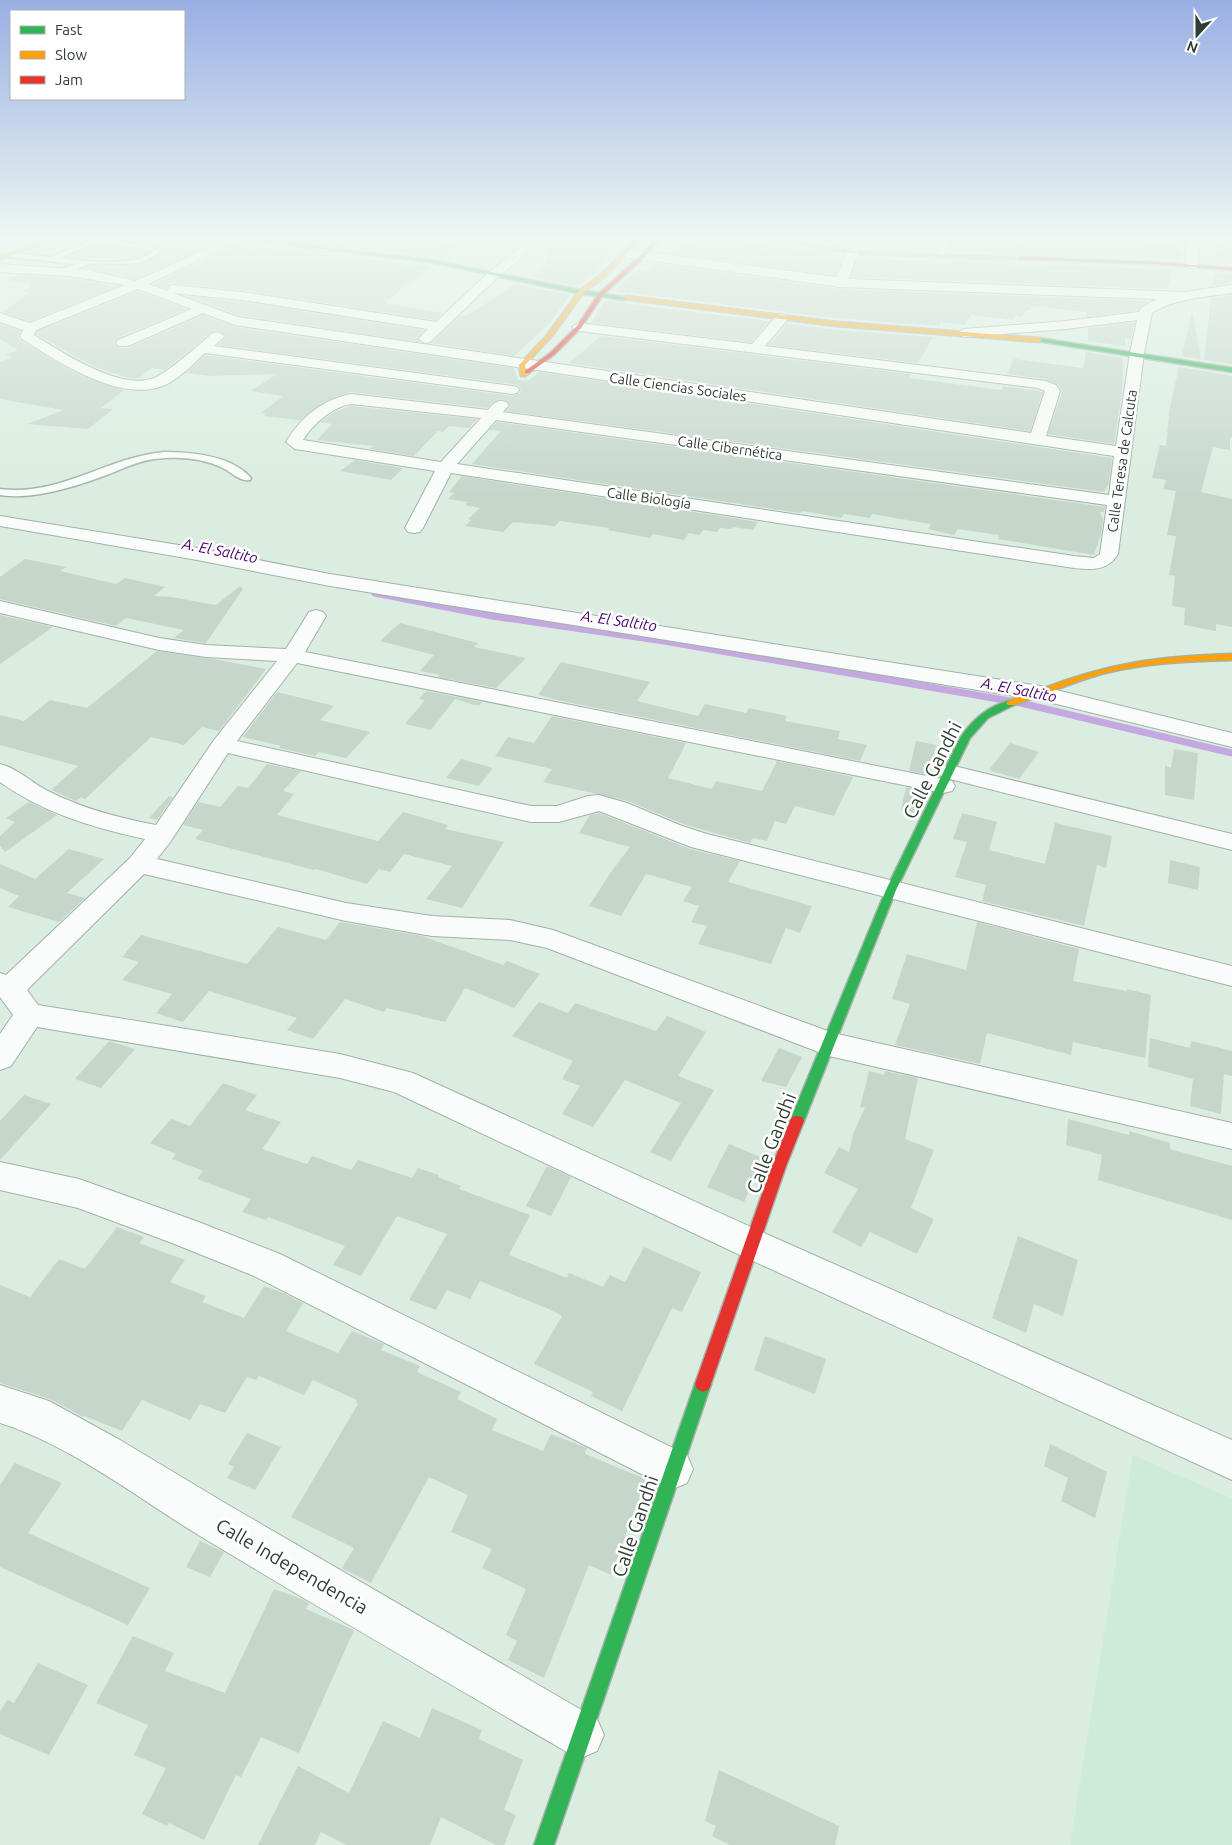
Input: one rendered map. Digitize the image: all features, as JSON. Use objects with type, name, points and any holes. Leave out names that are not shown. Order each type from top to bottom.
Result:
[{"type":"street","points":[[19,324],[30,328],[41,324]]},
{"type":"street","points":[[123,343],[167,324]]},
{"type":"street","points":[[30,328],[27,336],[82,369],[99,376],[135,385],[156,383],[163,380],[204,349],[232,324]]},
{"type":"street","name":"Calle Ciencias Sociales","points":[[256,324],[416,348],[527,369],[1124,452]]},
{"type":"street","points":[[425,324],[438,326]]},
{"type":"street","points":[[414,528],[446,468],[494,415],[558,324]]},
{"type":"street","points":[[527,369],[581,324]]},
{"type":"street","points":[[756,348],[777,324]]},
{"type":"street","points":[[856,324],[1074,344],[1232,370]]},
{"type":"street","points":[[964,333],[1080,324]]},
{"type":"street","name":"Calle Teresa de Calcuta","points":[[1074,562],[1098,563],[1107,558],[1137,353],[1143,324]]},
{"type":"street","points":[[416,348],[438,326]]},
{"type":"street","points":[[1066,326],[1074,344]]},
{"type":"street","points":[[579,327],[1032,382],[1051,388],[1052,394],[1037,440]]},
{"type":"street","points":[[204,349],[512,390]]},
{"type":"street","name":"Calle Cibernética","points":[[344,399],[494,415],[1115,501]]},
{"type":"street","name":"Calle Biología","points":[[344,399],[334,402],[318,415],[294,442],[301,446],[1074,562]]},
{"type":"street","points":[[0,521],[197,554],[330,580],[1040,693],[1232,740]]},
{"type":"street","points":[[0,607],[159,644],[206,652],[292,656],[946,779],[1121,813],[1232,842]]},
{"type":"street","points":[[316,616],[292,656],[222,746],[162,835],[139,864],[5,986],[29,1015],[340,1066],[402,1082],[752,1244],[1232,1460]]},
{"type":"street","name":"Calle Gandhi","points":[[544,1845],[779,1166],[891,890],[974,723],[991,709],[1104,670],[1156,661],[1232,657]]},
{"type":"street","points":[[222,746],[531,814],[560,814],[593,802],[607,804],[691,838],[1232,976]]},
{"type":"street","points":[[0,771],[39,797],[73,812],[106,823],[162,835]]},
{"type":"street","points":[[139,864],[346,912],[432,926],[510,930],[553,940],[829,1044],[1232,1136]]},
{"type":"street","points":[[0,1057],[29,1015]]},
{"type":"street","points":[[0,1176],[79,1194],[268,1265],[673,1469]]},
{"type":"street","name":"Calle Independencia","points":[[0,1404],[35,1415],[106,1454],[215,1521],[581,1735]]},
{"type":"lane","points":[[0,492],[37,491],[78,482],[139,460],[161,456],[198,457],[218,462],[233,468],[246,478]]},
{"type":"shaded area","points":[[1133,1455],[1232,1499],[1232,1845],[1070,1845]]},
{"type":"building","points":[[0,324],[20,331],[18,337],[21,341],[72,371],[92,380],[124,390],[101,408],[113,409],[88,429],[27,424],[64,410],[0,399],[0,362],[14,357],[5,355],[18,350],[0,339]]},
{"type":"building","points":[[54,324],[151,324],[117,338],[114,344],[118,348],[129,348],[183,324],[227,324],[235,327],[514,368],[518,380],[529,380],[539,372],[1112,458],[1109,483],[1104,492],[507,411],[511,405],[503,399],[495,401],[487,408],[351,392],[321,404],[300,420],[264,416],[266,414],[261,413],[283,396],[251,391],[277,374],[209,376],[186,373],[206,355],[512,396],[519,394],[521,389],[517,385],[512,384],[218,345],[227,336],[218,330],[212,332],[165,370],[152,368],[139,378],[129,378],[95,367],[36,334],[37,331]]},
{"type":"building","points":[[299,324],[386,324],[424,330],[417,338],[419,342]]},
{"type":"building","points":[[451,324],[548,324],[514,356],[431,343]]},
{"type":"building","points":[[600,324],[766,324],[751,342]]},
{"type":"building","points":[[787,324],[933,337],[918,363],[769,345]]},
{"type":"building","points":[[915,324],[940,324],[939,326]]},
{"type":"building","points":[[1135,324],[1131,339],[1125,338],[1125,346],[1088,341],[1088,328]]},
{"type":"building","points":[[1189,324],[1194,324],[1201,359],[1182,356]]},
{"type":"building","points":[[1208,324],[1232,324],[1232,364],[1204,360]]},
{"type":"building","points":[[601,336],[911,374],[909,378],[985,388],[1001,390],[1003,386],[1043,392],[1030,431],[569,363]]},
{"type":"building","points":[[1086,352],[1123,358],[1122,392],[1114,444],[1048,434],[1062,392],[1058,384],[1046,379],[1007,374],[1014,359],[1083,368]]},
{"type":"building","points":[[1179,367],[1232,376],[1232,438],[1230,437],[1230,450],[1213,447],[1201,492],[1232,499],[1232,627],[1216,624],[1216,631],[1184,625],[1185,608],[1172,606],[1175,576],[1169,575],[1176,536],[1167,535],[1176,491],[1163,489],[1166,480],[1152,478],[1160,445],[1166,446],[1170,406]]},
{"type":"building","points":[[351,406],[477,419],[469,428],[449,426],[443,432],[438,431],[414,456],[370,449],[373,446],[317,440],[332,424],[320,422],[338,410]]},
{"type":"building","points":[[497,422],[1105,507],[1104,512],[1100,512],[1103,520],[1101,534],[1094,555],[998,539],[999,535],[958,529],[954,535],[928,529],[931,524],[872,514],[870,518],[844,514],[841,518],[803,511],[800,513],[472,464],[501,431],[489,430]]},
{"type":"building","points":[[355,460],[403,468],[391,480],[340,471]]},
{"type":"building","points":[[461,477],[758,522],[753,530],[733,527],[732,529],[720,528],[717,532],[703,530],[700,535],[689,533],[684,540],[653,534],[650,538],[608,530],[609,528],[560,521],[555,526],[513,522],[503,532],[465,526],[471,520],[468,519],[480,508],[465,505],[468,502],[448,499],[454,493],[449,492]]},
{"type":"building","points":[[25,559],[66,567],[60,571],[116,584],[125,578],[165,587],[154,596],[216,605],[240,586],[243,589],[206,643],[174,638],[184,630],[126,618],[116,626],[0,599],[0,577]]},
{"type":"building","points":[[0,615],[53,627],[0,664]]},
{"type":"building","points":[[400,623],[478,643],[474,647],[526,658],[496,688],[438,677],[440,675],[420,671],[434,655],[380,641]]},
{"type":"building","points":[[157,651],[266,669],[219,731],[202,727],[184,745],[151,737],[85,799],[81,797],[76,801],[51,790],[78,766],[0,745],[0,715],[24,721],[50,700],[87,708]]},
{"type":"building","points":[[561,662],[650,682],[637,701],[698,716],[705,704],[746,713],[749,708],[787,716],[785,721],[840,731],[838,739],[867,745],[860,761],[538,695]]},
{"type":"building","points":[[426,691],[482,702],[480,705],[474,705],[455,699],[431,730],[405,724],[425,700],[419,699]]},
{"type":"building","points":[[277,692],[334,706],[320,720],[370,732],[346,758],[319,752],[315,756],[243,737]]},
{"type":"building","points":[[552,716],[686,743],[668,778],[712,789],[716,781],[762,791],[777,761],[853,777],[834,816],[795,806],[786,824],[775,821],[767,841],[753,838],[750,843],[683,824],[628,801],[543,782],[552,769],[495,756],[508,737],[534,743]]},
{"type":"building","points":[[916,741],[936,745],[929,775],[909,771]]},
{"type":"building","points":[[1010,743],[1039,752],[1019,779],[989,770]]},
{"type":"building","points":[[1174,749],[1198,753],[1194,800],[1165,795],[1165,766],[1171,768]]},
{"type":"building","points":[[461,759],[493,768],[479,786],[446,778]]},
{"type":"building","points":[[267,764],[301,771],[283,791],[294,794],[277,815],[378,841],[403,812],[448,825],[445,829],[504,842],[462,908],[426,899],[452,866],[404,854],[390,872],[379,869],[367,884],[316,869],[195,839],[203,830],[183,825],[198,802],[220,807],[238,786],[248,788]]},
{"type":"building","points":[[906,787],[924,791],[914,813],[901,810]]},
{"type":"building","points":[[169,796],[173,797],[157,820],[149,818]]},
{"type":"building","points":[[29,802],[57,815],[5,852],[0,846],[0,836],[15,822],[6,818]]},
{"type":"building","points":[[599,813],[690,849],[740,861],[728,882],[812,906],[800,933],[786,928],[771,964],[698,944],[707,926],[691,922],[699,906],[683,901],[692,887],[646,874],[621,916],[589,906],[630,847],[579,833],[590,815]]},
{"type":"building","points":[[962,813],[997,822],[989,850],[1045,864],[1055,823],[1112,836],[1106,868],[1097,865],[1084,926],[982,901],[986,885],[955,877],[967,842],[953,839]]},
{"type":"building","points":[[69,849],[104,859],[67,893],[85,898],[59,922],[8,907],[19,896],[0,888],[0,864],[35,879]]},
{"type":"building","points":[[1170,860],[1200,867],[1198,890],[1168,883]]},
{"type":"building","points":[[340,922],[422,936],[503,965],[507,961],[540,974],[514,1008],[465,988],[445,1022],[387,1008],[384,1012],[345,999],[313,1039],[287,1030],[297,1018],[209,991],[183,1022],[156,1013],[172,994],[122,980],[139,962],[122,957],[141,935],[247,964],[278,927],[326,940]]},
{"type":"building","points":[[977,922],[1079,949],[1073,981],[1127,991],[1127,989],[1151,995],[1145,1058],[1073,1042],[1071,1055],[987,1033],[980,1064],[895,1045],[910,1004],[892,999],[907,954],[966,970]]},
{"type":"building","points":[[539,1002],[568,1013],[575,1003],[656,1031],[667,1016],[706,1032],[678,1076],[714,1090],[671,1161],[650,1152],[681,1103],[625,1080],[593,1127],[562,1114],[580,1086],[562,1079],[573,1061],[512,1036]]},
{"type":"building","points":[[1150,1038],[1190,1048],[1191,1041],[1232,1051],[1232,1076],[1224,1074],[1221,1114],[1190,1106],[1193,1079],[1148,1067]]},
{"type":"building","points":[[109,1041],[135,1049],[101,1088],[75,1079]]},
{"type":"building","points":[[779,1048],[802,1057],[786,1087],[761,1081]]},
{"type":"building","points":[[869,1071],[884,1075],[885,1071],[918,1078],[905,1139],[934,1150],[911,1208],[934,1219],[917,1254],[870,1232],[861,1247],[832,1232],[858,1189],[824,1173],[839,1147],[849,1152],[854,1131],[865,1108],[860,1107]]},
{"type":"building","points":[[223,1083],[257,1095],[245,1110],[281,1122],[262,1149],[307,1164],[312,1156],[351,1170],[358,1160],[412,1178],[418,1168],[439,1175],[438,1177],[461,1186],[459,1189],[530,1215],[509,1255],[567,1278],[569,1273],[603,1287],[610,1275],[625,1282],[644,1247],[701,1272],[682,1312],[672,1308],[622,1411],[591,1396],[593,1392],[534,1364],[562,1316],[551,1310],[480,1281],[470,1299],[447,1290],[436,1310],[409,1300],[447,1234],[397,1216],[361,1276],[333,1265],[345,1246],[268,1217],[266,1220],[242,1212],[251,1199],[197,1179],[203,1171],[172,1159],[176,1154],[150,1143],[171,1119],[190,1126]]},
{"type":"building","points":[[24,1095],[51,1104],[0,1160],[0,1121]]},
{"type":"building","points":[[1068,1119],[1129,1135],[1129,1131],[1170,1143],[1170,1149],[1232,1166],[1232,1220],[1098,1180],[1102,1155],[1066,1145]]},
{"type":"building","points":[[729,1144],[763,1158],[744,1202],[707,1187]]},
{"type":"building","points":[[547,1166],[571,1177],[551,1216],[526,1206]]},
{"type":"building","points":[[117,1227],[144,1237],[139,1243],[185,1260],[170,1282],[206,1296],[202,1302],[244,1318],[264,1286],[284,1293],[303,1303],[286,1331],[338,1353],[352,1331],[384,1344],[381,1350],[420,1366],[417,1372],[461,1392],[457,1399],[497,1419],[492,1430],[543,1451],[551,1434],[587,1448],[585,1454],[646,1479],[611,1575],[589,1565],[544,1678],[508,1660],[517,1641],[506,1635],[526,1589],[482,1568],[492,1549],[451,1532],[468,1495],[429,1477],[371,1583],[342,1568],[354,1548],[291,1517],[358,1404],[356,1403],[357,1400],[313,1380],[304,1395],[259,1376],[256,1380],[247,1377],[225,1413],[200,1404],[190,1420],[142,1400],[122,1431],[83,1417],[50,1399],[0,1383],[0,1285],[30,1297],[59,1259],[85,1269]]},
{"type":"building","points":[[1018,1236],[1078,1260],[1063,1316],[1034,1304],[1026,1333],[992,1318]]},
{"type":"building","points":[[765,1336],[826,1359],[815,1394],[754,1370]]},
{"type":"building","points":[[247,1433],[281,1447],[255,1490],[227,1478],[234,1467],[228,1464]]},
{"type":"building","points":[[1050,1444],[1107,1472],[1095,1518],[1061,1501],[1068,1478],[1044,1466]]},
{"type":"building","points":[[15,1463],[62,1483],[28,1533],[150,1588],[128,1625],[0,1567],[0,1485]]},
{"type":"building","points":[[200,1541],[224,1552],[210,1577],[186,1567]]},
{"type":"building","points":[[274,1589],[302,1599],[309,1603],[306,1609],[354,1630],[299,1753],[261,1737],[241,1777],[236,1775],[204,1840],[169,1823],[167,1826],[142,1814],[166,1768],[134,1755],[148,1725],[96,1703],[133,1636],[174,1653],[165,1671],[225,1693]]},
{"type":"building","points":[[38,1663],[88,1685],[49,1755],[0,1734],[0,1712],[7,1700],[14,1703]]},
{"type":"building","points":[[432,1708],[482,1730],[479,1739],[523,1760],[504,1810],[516,1815],[504,1845],[496,1845],[441,1817],[430,1845],[347,1845],[321,1832],[315,1845],[258,1845],[298,1766],[349,1793],[383,1721],[420,1738]]},
{"type":"building","points":[[719,1770],[839,1826],[835,1845],[730,1845],[712,1836],[716,1826],[705,1821]]},
{"type":"waterway","name":"A. El Saltito","points":[[375,593],[492,616],[664,641],[1016,702],[1232,753]]},
{"type":"traffic: fast","points":[[1039,340],[1232,370]]},
{"type":"traffic: fast","points":[[797,1121],[891,890],[965,738],[974,725],[985,716],[997,708],[1011,703]]},
{"type":"traffic: fast","points":[[544,1845],[703,1384]]},
{"type":"traffic: slow","points":[[527,372],[523,375],[522,365],[558,324]]},
{"type":"traffic: slow","points":[[838,324],[1039,340]]},
{"type":"traffic: slow","points":[[1011,703],[1079,678],[1118,667],[1167,660],[1232,657]]},
{"type":"traffic: jam","points":[[527,372],[552,354],[581,324]]},
{"type":"traffic: jam","points":[[703,1384],[779,1166],[797,1121]]}]
